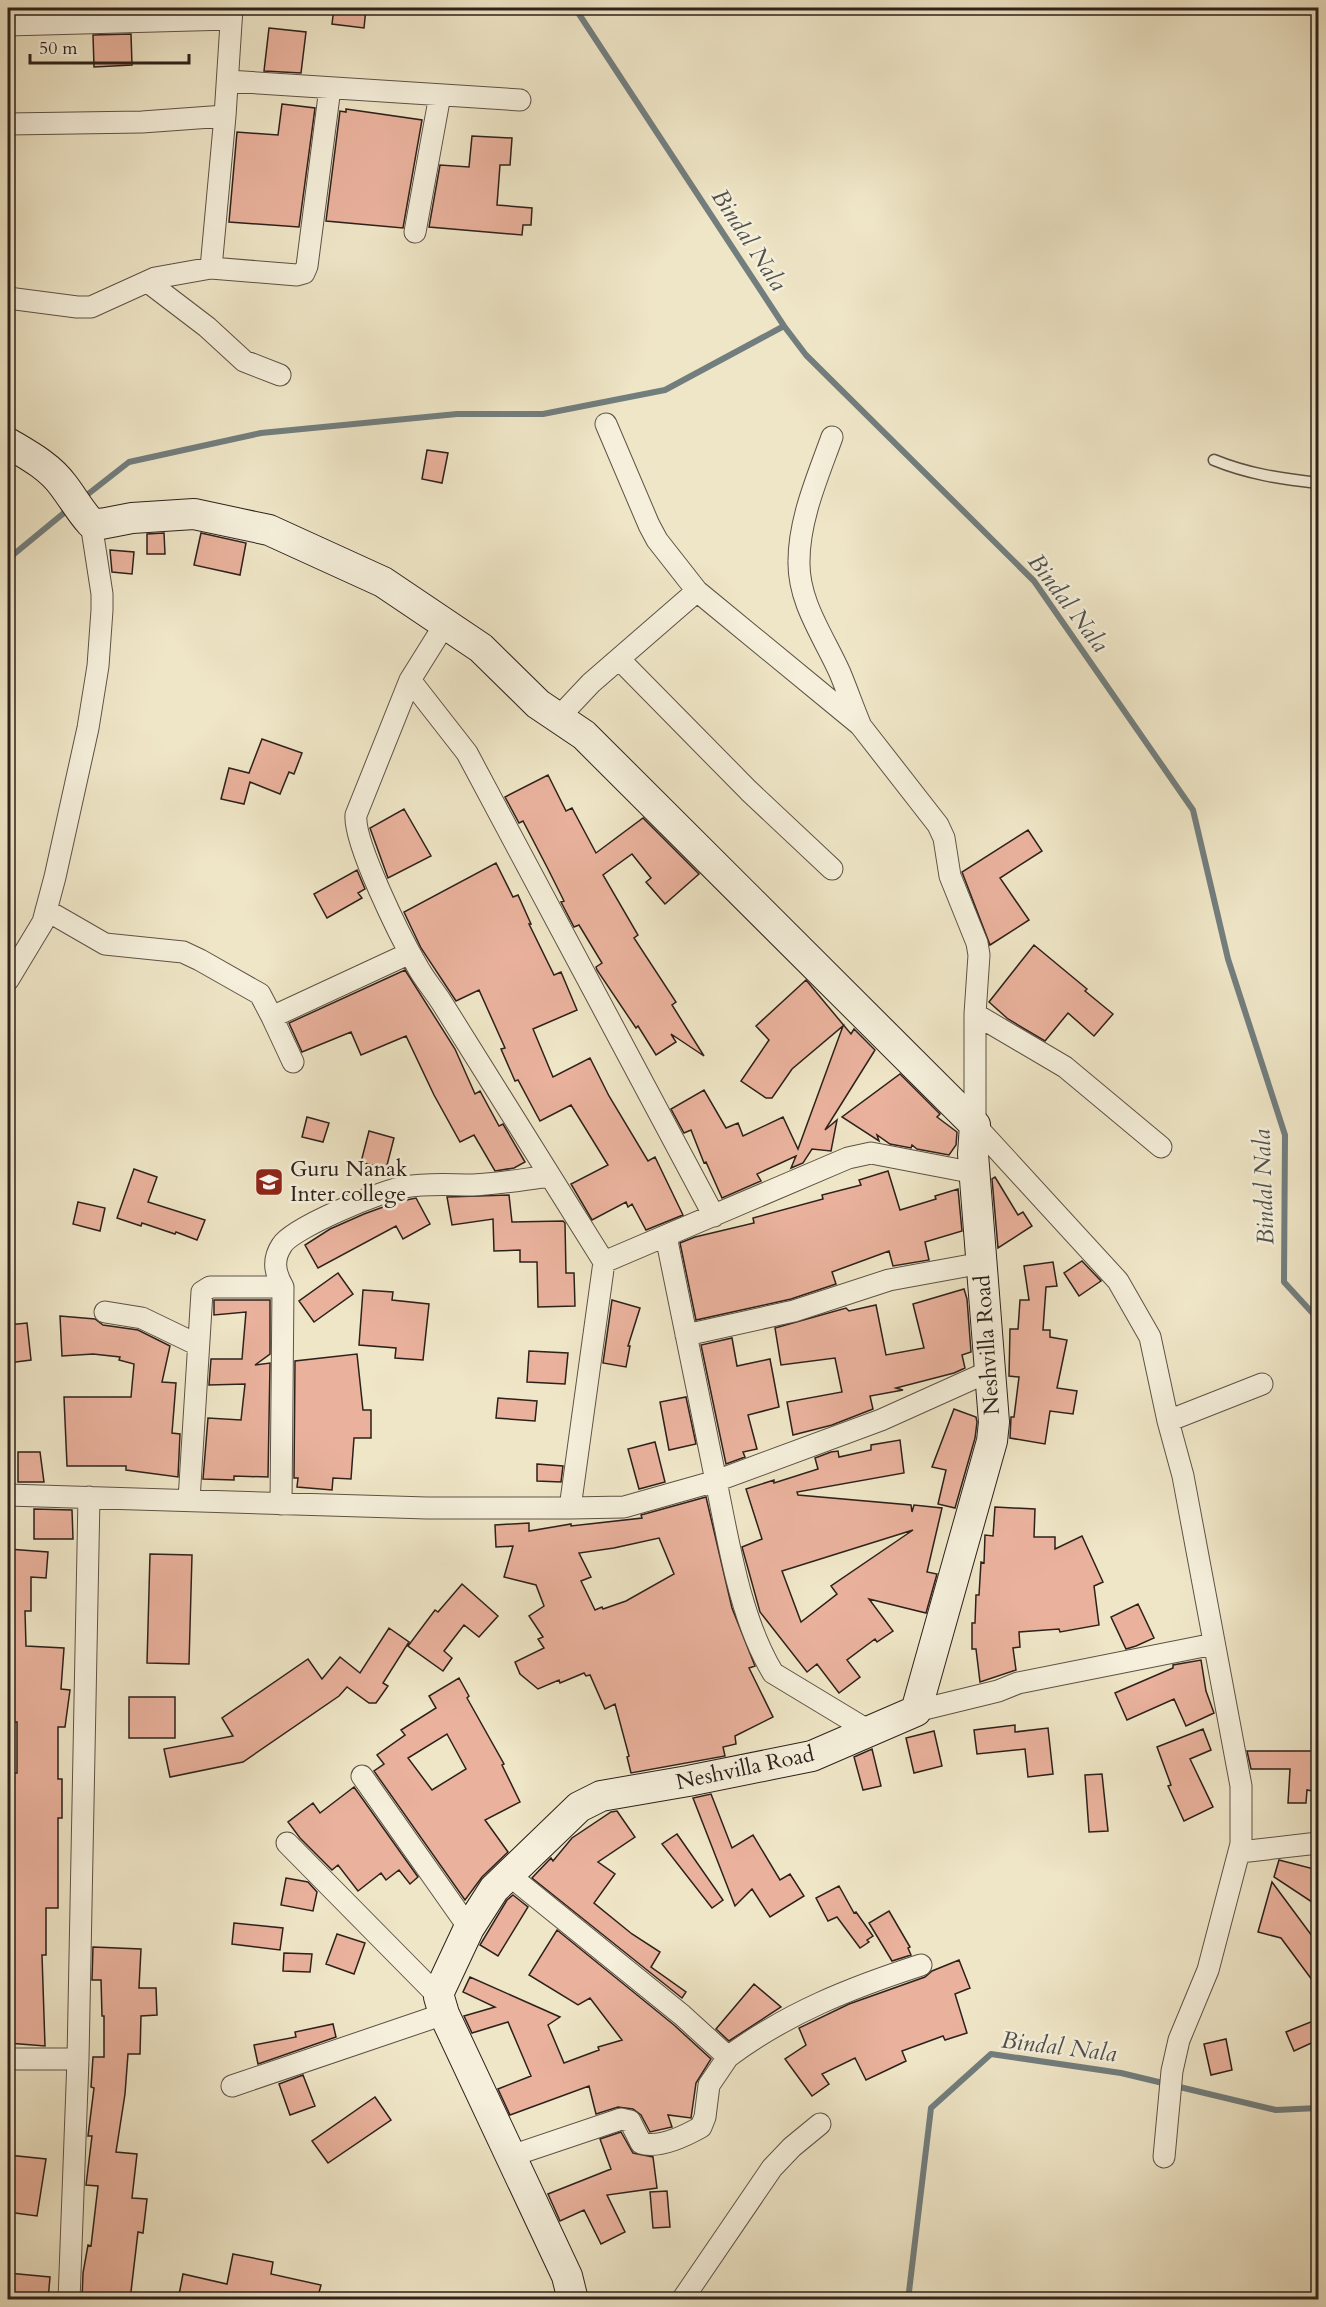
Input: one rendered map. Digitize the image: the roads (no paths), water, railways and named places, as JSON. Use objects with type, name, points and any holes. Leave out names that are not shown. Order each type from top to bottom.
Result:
[{"type":"street","points":[[8,26],[231,14],[228,81],[211,268]]},
{"type":"street","points":[[228,81],[520,100]]},
{"type":"street","points":[[8,298],[92,307],[155,278],[211,268],[297,275],[304,273],[307,266],[330,88]]},
{"type":"street","points":[[415,232],[440,95]]},
{"type":"street","points":[[8,124],[142,122],[225,116]]},
{"type":"street","points":[[148,282],[189,312],[244,362],[280,375]]},
{"type":"street","points":[[606,424],[657,540],[697,591],[860,725],[928,811],[944,838],[950,876],[977,943],[975,1125]]},
{"type":"street","points":[[832,437],[811,498],[798,563],[808,609],[839,672],[860,725]]},
{"type":"street","points":[[8,443],[48,469],[63,484],[86,518],[102,594],[98,666],[88,728],[55,877],[42,922],[8,980]]},
{"type":"street","points":[[86,518],[194,514],[269,530],[383,582],[481,648],[538,704],[584,735],[975,1125],[1118,1281],[1128,1295],[1150,1337],[1168,1421],[1183,1476],[1241,1786],[1240,1852],[1208,1970],[1179,2040],[1172,2071],[1164,2157]]},
{"type":"street","points":[[559,717],[591,683],[697,591]]},
{"type":"street","points":[[445,624],[410,680],[356,821],[375,879],[410,953],[604,1262],[570,1508]]},
{"type":"street","points":[[619,659],[749,790],[832,869]]},
{"type":"street","points":[[410,680],[467,753],[714,1216]]},
{"type":"street","points":[[46,910],[105,944],[183,951],[260,994],[293,1062]]},
{"type":"street","points":[[272,1017],[410,953]]},
{"type":"street","points":[[975,1014],[1065,1067],[1161,1147]]},
{"type":"street","name":"Neshvilla Road","points":[[441,2005],[469,1928],[494,1889],[589,1800],[812,1756],[916,1711],[992,1441],[994,1422],[975,1173],[975,1125]]},
{"type":"street","points":[[604,1262],[862,1154],[975,1173]]},
{"type":"street","points":[[281,1504],[283,1287],[275,1273],[276,1259],[282,1243],[326,1217],[379,1193],[404,1187],[476,1185],[550,1176]]},
{"type":"street","points":[[666,1236],[740,1590],[766,1661],[773,1673],[869,1731]]},
{"type":"street","points":[[686,1335],[794,1311],[889,1280],[982,1263]]},
{"type":"street","points":[[189,1500],[201,1292],[210,1287],[283,1287]]},
{"type":"street","points":[[105,1312],[142,1318],[198,1345]]},
{"type":"street","points":[[8,1495],[427,1508],[624,1507],[716,1482],[882,1420],[990,1371]]},
{"type":"street","points":[[1168,1421],[1262,1384]]},
{"type":"street","points":[[69,2300],[78,2059],[89,1497]]},
{"type":"street","points":[[916,1711],[998,1691],[1018,1683],[1214,1644]]},
{"type":"street","points":[[362,1776],[469,1928]]},
{"type":"street","points":[[287,1843],[441,2005],[567,2276],[573,2300]]},
{"type":"street","points":[[1240,1852],[1318,1843]]},
{"type":"street","points":[[509,1875],[682,2015],[728,2057]]},
{"type":"street","points":[[511,2156],[621,2119],[630,2121],[641,2143],[651,2146],[689,2134],[701,2127],[705,2117],[709,2085],[728,2057],[753,2039],[806,2008],[869,1982],[921,1965]]},
{"type":"street","points":[[232,2086],[441,2005]]},
{"type":"street","points":[[8,2059],[78,2059]]},
{"type":"street","points":[[681,2300],[772,2168],[792,2146],[820,2124]]},
{"type":"lane","points":[[1214,460],[1237,470],[1318,483]]},
{"type":"waterway","name":"Bindal Nala","points":[[575,8],[784,326],[806,355],[1034,581],[1193,810],[1228,959],[1285,1135],[1284,1282],[1318,1319]]},
{"type":"waterway","points":[[83,498],[129,462],[261,433],[457,414],[543,414],[665,390],[784,326]]},
{"type":"waterway","points":[[8,559],[70,508]]},
{"type":"waterway","name":"Bindal Nala","points":[[908,2300],[931,2108],[991,2054],[1121,2073],[1276,2110],[1318,2108]]},
{"type":"place","name":"Guru Nanak Inter college","points":[[269,1182]]}]
